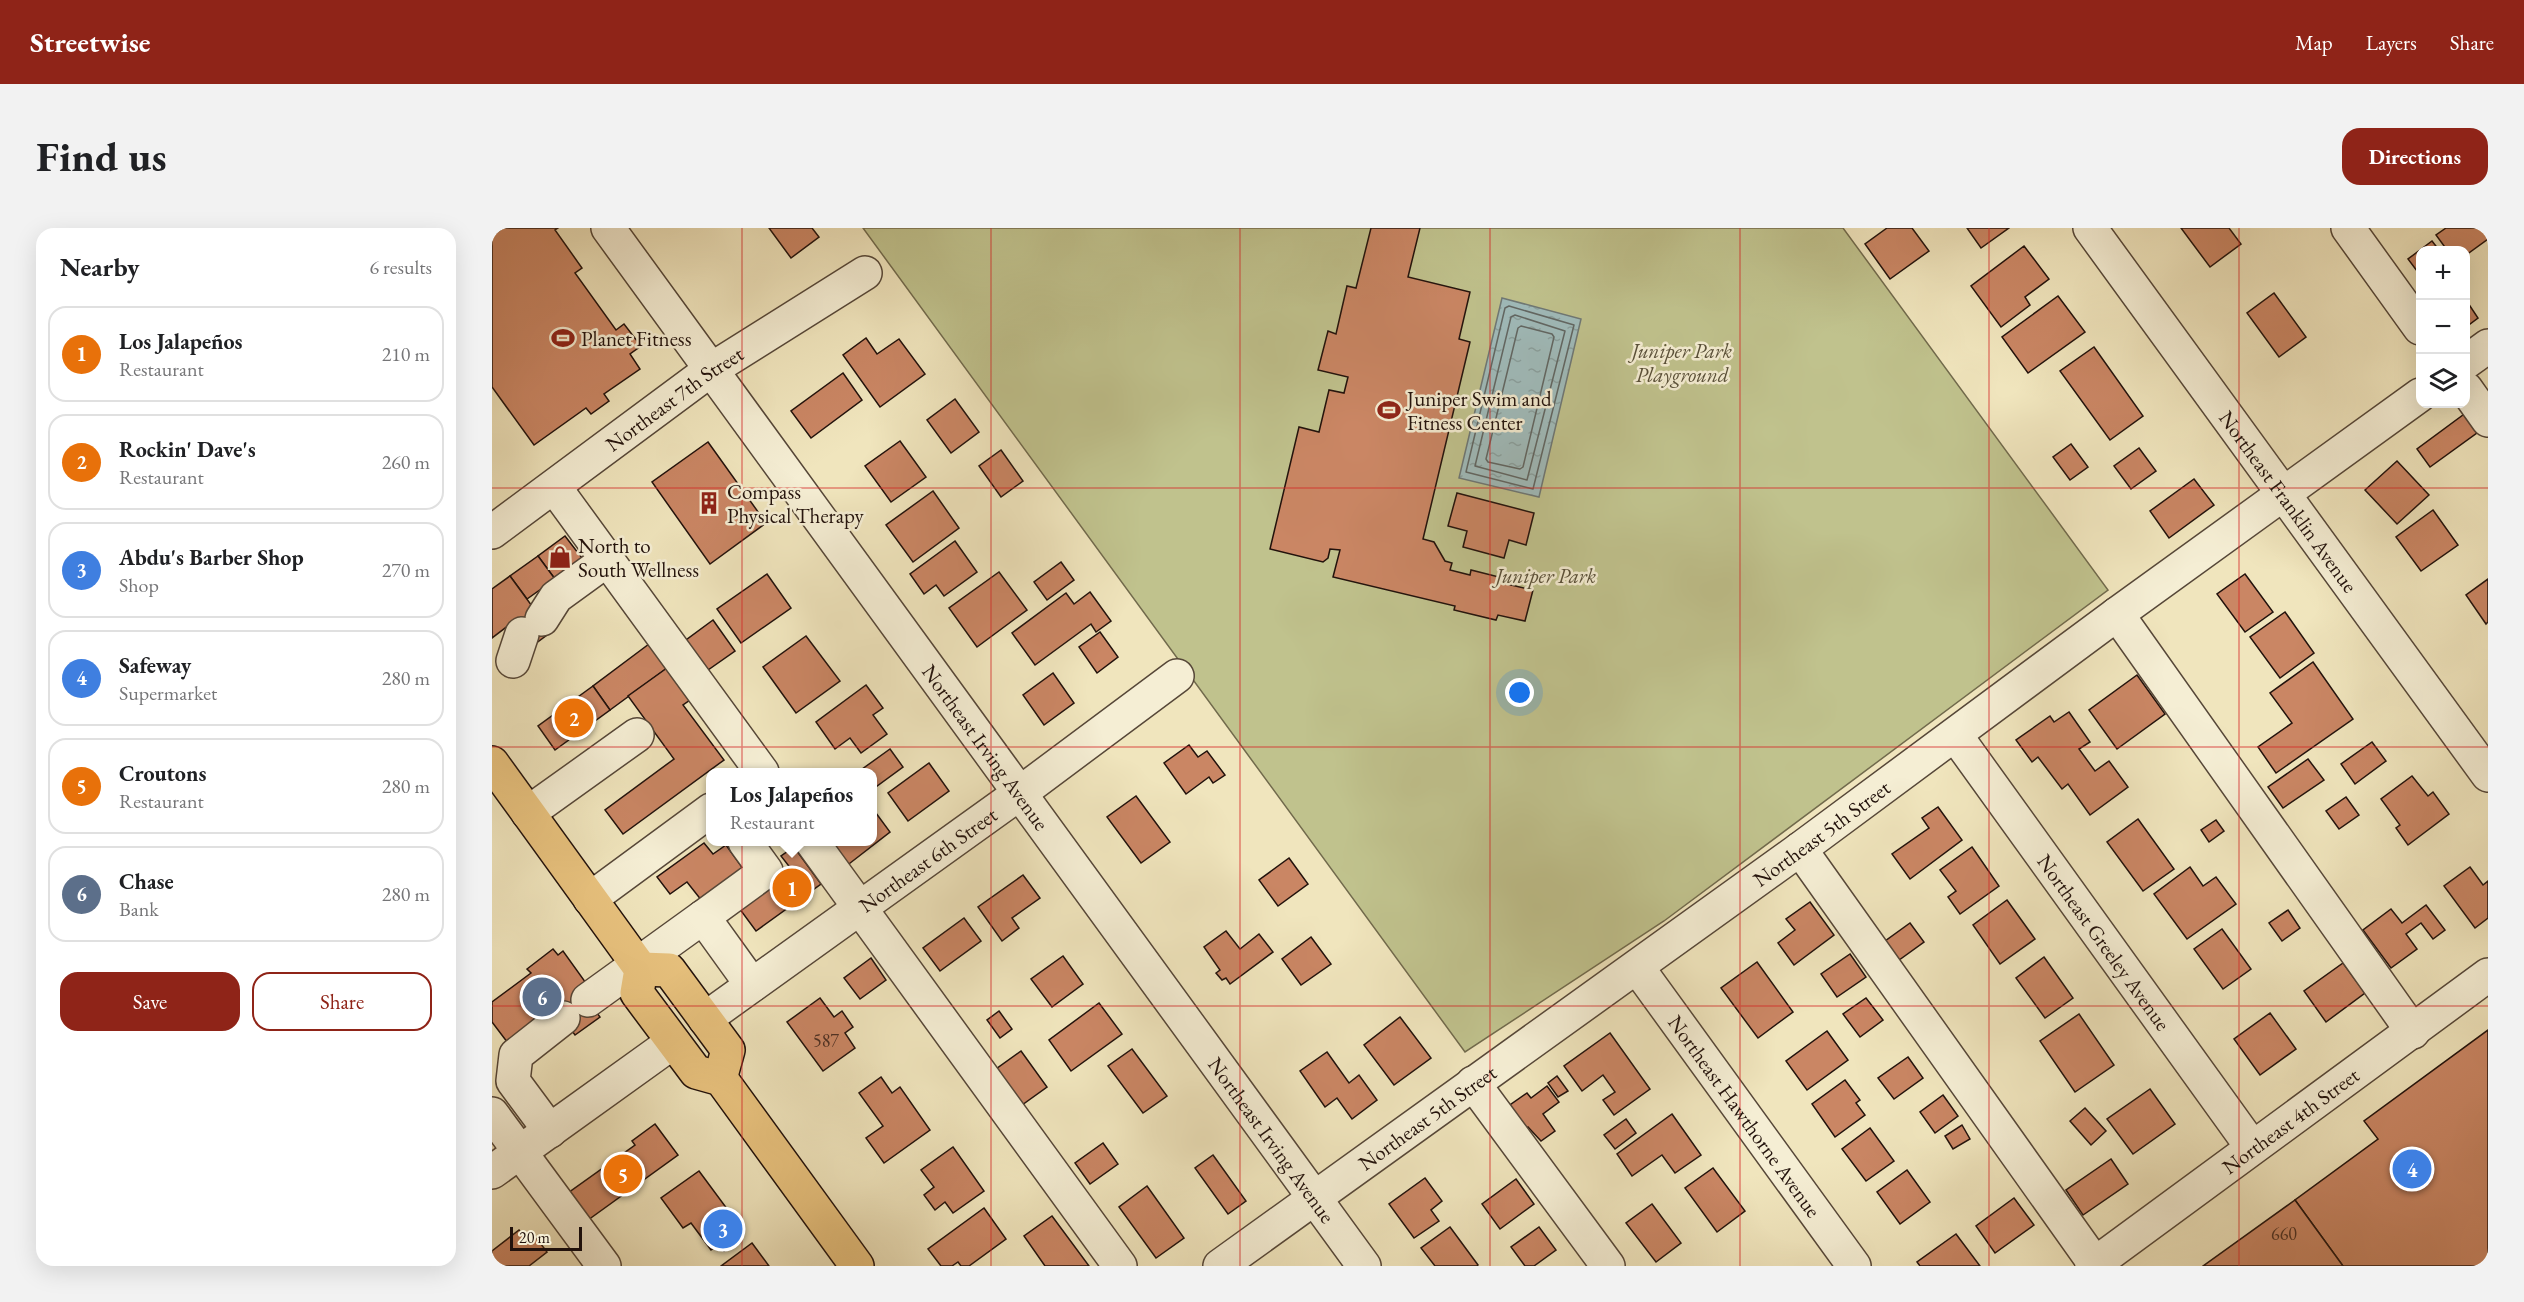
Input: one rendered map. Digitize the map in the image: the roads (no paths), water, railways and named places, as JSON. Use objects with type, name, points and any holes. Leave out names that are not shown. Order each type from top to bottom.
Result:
[{"type":"main road","points":[[492,763],[639,966],[637,993],[696,1072],[720,1079],[857,1266]]},
{"type":"main road","points":[[639,966],[669,970],[728,1050],[720,1079]]},
{"type":"street","name":"Northeast Irving Avenue","points":[[608,228],[1364,1266]]},
{"type":"street","name":"Northeast Franklin Avenue","points":[[2090,228],[2488,775]]},
{"type":"street","points":[[2348,228],[2416,320]]},
{"type":"street","name":"Northeast 7th Street","points":[[492,532],[555,488],[710,371],[865,273]]},
{"type":"street","points":[[2470,359],[2488,346]]},
{"type":"street","points":[[2470,395],[2488,420]]},
{"type":"street","name":"Northeast 5th Street","points":[[1220,1266],[1956,736],[2117,614],[2416,399]]},
{"type":"street","points":[[555,488],[759,768]]},
{"type":"street","points":[[526,638],[556,597],[607,560]]},
{"type":"street","points":[[2117,614],[2413,1032]]},
{"type":"street","name":"Northeast 6th Street","points":[[705,1019],[1020,793],[1178,676]]},
{"type":"street","points":[[528,813],[637,735]]},
{"type":"street","name":"Northeast Greeley Avenue","points":[[1956,736],[2252,1147]]},
{"type":"street","points":[[590,899],[706,814]]},
{"type":"street","points":[[550,1131],[513,1081],[516,1055],[575,1009],[639,966],[766,871],[748,846]]},
{"type":"street","points":[[815,846],[1120,1266]]},
{"type":"street","points":[[1800,849],[2093,1265]]},
{"type":"street","points":[[703,917],[752,985]]},
{"type":"street","name":"Northeast Hawthorne Avenue","points":[[1637,967],[1854,1266]]},
{"type":"street","name":"Northeast 4th Street","points":[[2093,1265],[2488,975]]},
{"type":"street","points":[[492,1172],[674,1042]]},
{"type":"street","points":[[1473,1083],[1608,1266]]},
{"type":"street","points":[[492,1114],[604,1266]]},
{"type":"water","points":[[1502,298],[1581,319],[1539,497],[1459,478]]},
{"type":"place","name":"Planet Fitness","points":[[563,338]]},
{"type":"place","name":"Juniper Swim and Fitness Center","points":[[1389,410]]},
{"type":"place","name":"Compass Physical Therapy","points":[[709,503]]},
{"type":"place","name":"North to South Wellness","points":[[560,557]]},
{"type":"place","name":"Rockin' Dave's","points":[[574,718]]},
{"type":"place","name":"Los Jalapeños","points":[[792,888]]},
{"type":"place","name":"Chase","points":[[542,997]]},
{"type":"place","name":"Safeway","points":[[2412,1169]]},
{"type":"place","name":"Croutons","points":[[623,1174]]},
{"type":"place","name":"Abdu's Barber Shop","points":[[723,1229]]},
{"type":"park label","name":"Juniper Park Playground","points":[[1682,362]]},
{"type":"park label","name":"Juniper Park","points":[[1546,575]]}]
